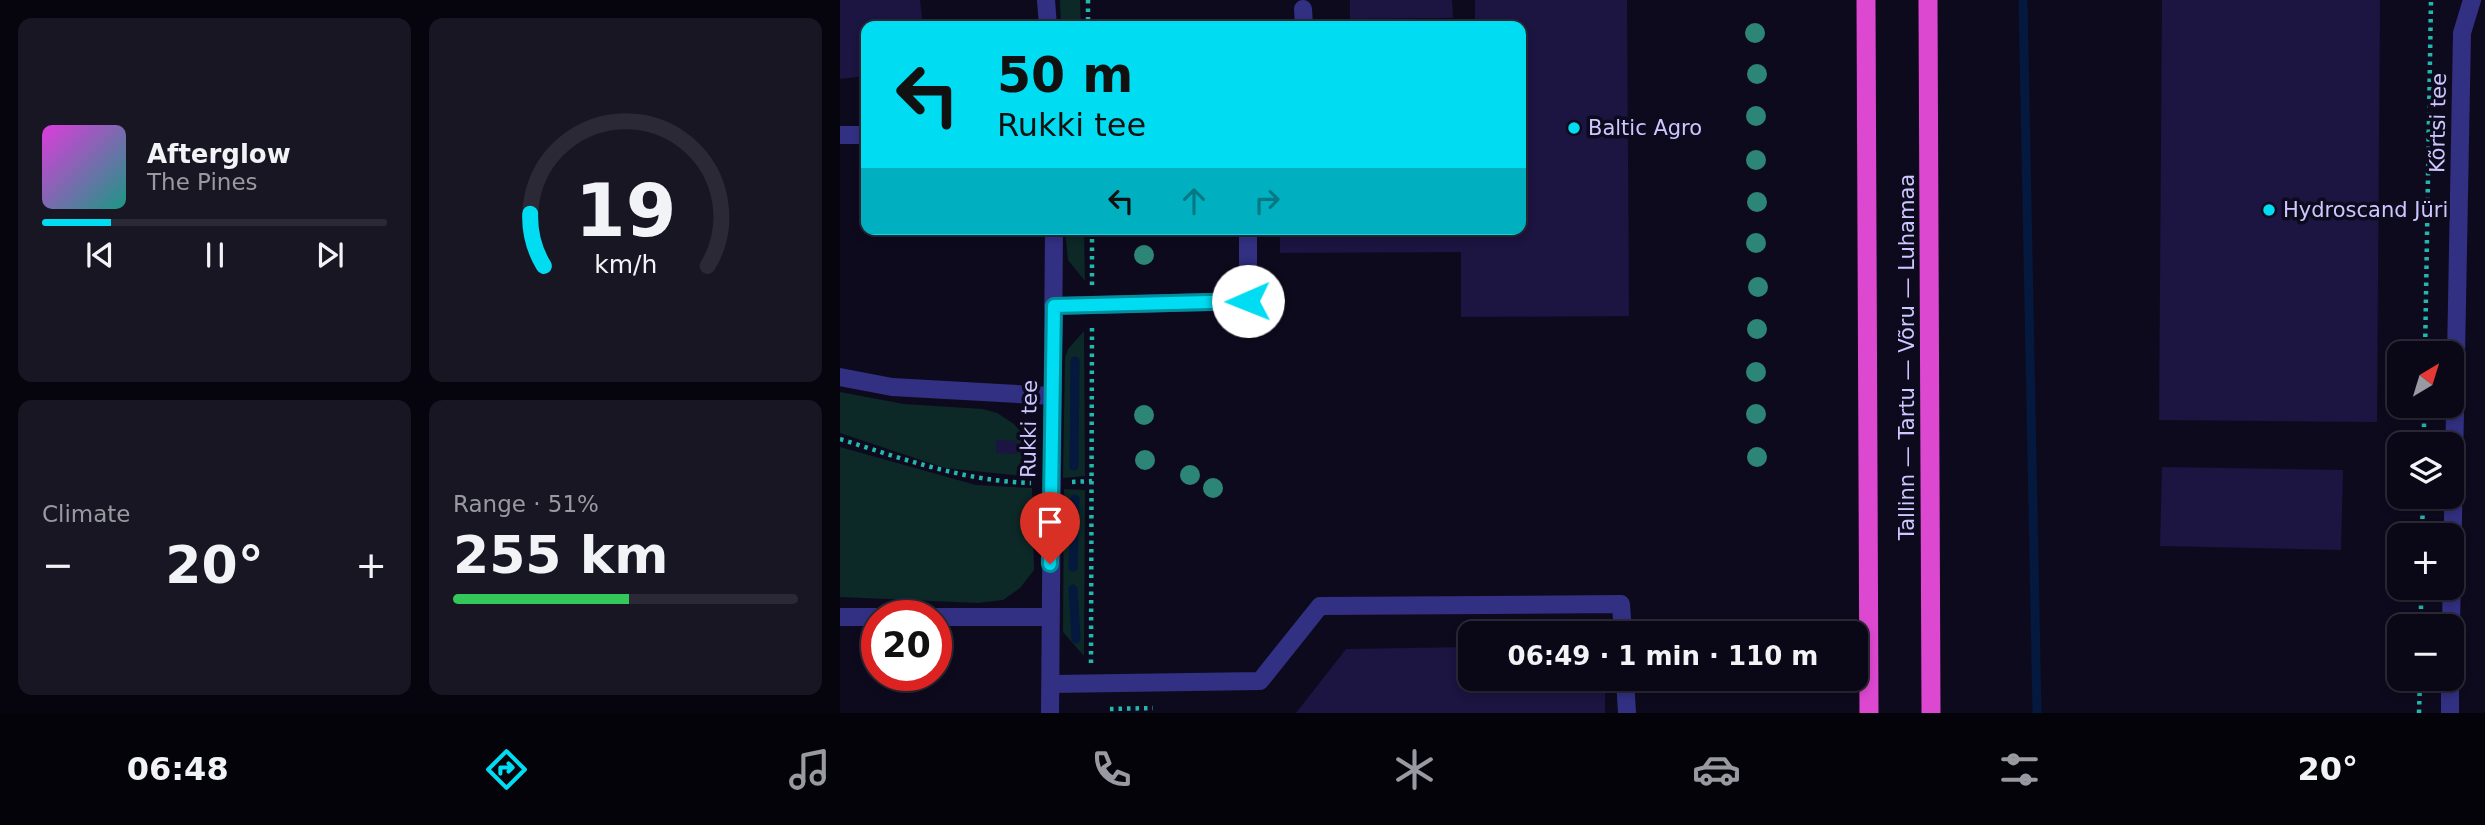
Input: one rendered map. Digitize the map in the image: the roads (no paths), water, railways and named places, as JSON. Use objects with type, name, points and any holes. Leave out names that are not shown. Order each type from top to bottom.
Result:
[{"type":"highway","name":"Tallinn — Tartu — Võru — Luhamaa","points":[[1866,0],[1869,713]]},
{"type":"highway","name":"Tallinn — Tartu — Võru — Luhamaa","points":[[1928,0],[1931,713]]},
{"type":"street","points":[[1046,0],[1048,21]]},
{"type":"street","name":"Kõrtsi tee","points":[[2451,614],[2462,33],[2472,0]]},
{"type":"street","points":[[840,135],[861,135]]},
{"type":"street","name":"Rukki tee","points":[[1050,713],[1054,235]]},
{"type":"street","points":[[1054,306],[1248,301],[1248,235]]},
{"type":"street","points":[[840,377],[892,387],[1052,396]]},
{"type":"street","points":[[1051,684],[1260,681],[1320,606],[1621,604],[1622,621]]},
{"type":"street","points":[[840,617],[861,617]]},
{"type":"street","points":[[952,617],[1050,617]]},
{"type":"street","points":[[1626,691],[1627,713]]},
{"type":"street","points":[[2450,691],[2450,713]]},
{"type":"waterway","points":[[2023,0],[2037,713]]},
{"type":"waterway","points":[[1074,466],[1075,361]]},
{"type":"waterway","points":[[1073,567],[1075,499]]},
{"type":"waterway","points":[[1073,589],[1076,639]]},
{"type":"place","name":"Baltic Agro","points":[[1574,128]]},
{"type":"place","name":"Hydroscand Jüri","points":[[2269,210]]}]
